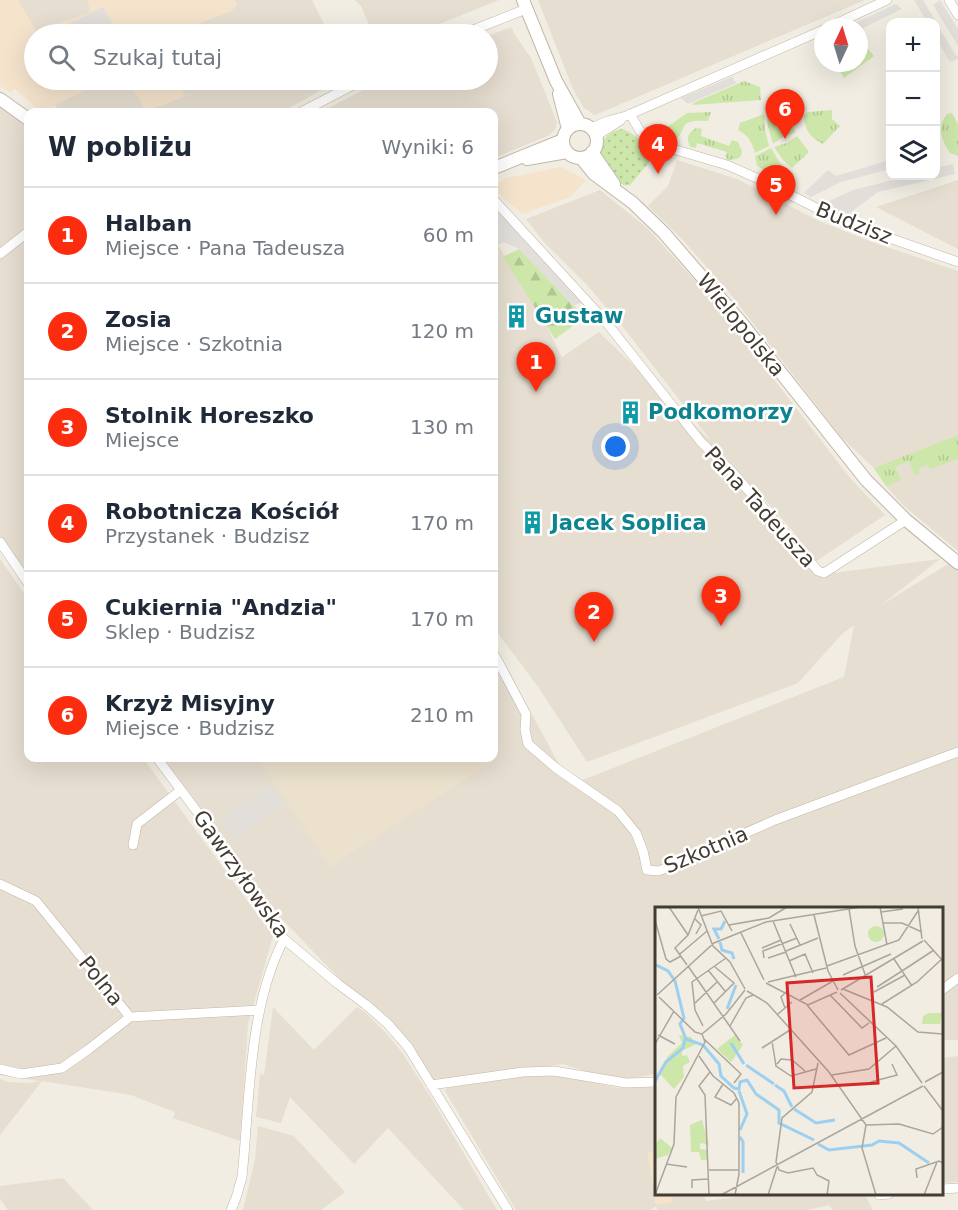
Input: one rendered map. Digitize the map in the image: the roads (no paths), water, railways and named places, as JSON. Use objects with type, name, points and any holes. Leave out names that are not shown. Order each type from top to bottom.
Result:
[{"type":"street","points":[[848,18],[887,0]]},
{"type":"street","points":[[948,0],[958,15]]},
{"type":"street","points":[[484,24],[525,5],[556,81],[596,144],[592,152],[580,158],[566,140],[556,81]]},
{"type":"street","points":[[498,167],[566,140],[573,126],[589,130],[814,34]]},
{"type":"street","points":[[309,108],[344,90]]},
{"type":"street","points":[[0,99],[24,116]]},
{"type":"street","name":"Budzisz","points":[[628,115],[640,131],[656,144],[727,165],[764,181],[844,222],[958,262]]},
{"type":"street","name":"Wielopolska","points":[[592,152],[620,193]]},
{"type":"street","name":"Wielopolska","points":[[580,158],[594,174],[620,193],[664,233],[740,321],[866,480],[906,520],[958,563]]},
{"type":"street","name":"Pana Tadeusza","points":[[498,204],[606,322],[702,442],[735,475],[818,571],[824,573],[906,520]]},
{"type":"street","points":[[0,254],[24,235]]},
{"type":"street","points":[[0,542],[24,577]]},
{"type":"street","name":"Szkotnia","points":[[498,662],[526,714],[525,730],[528,744],[556,768],[618,811],[636,833],[647,870],[659,871],[775,820],[958,752]]},
{"type":"street","name":"Gawrzyłowska","points":[[160,762],[222,845],[284,939],[387,1023],[408,1047],[508,1210]]},
{"type":"street","points":[[133,845],[137,824],[182,790]]},
{"type":"street","name":"Polna","points":[[0,884],[36,901],[130,1017],[259,1010]]},
{"type":"street","points":[[231,1210],[242,1177],[259,1010],[276,956],[284,939]]},
{"type":"street","points":[[943,989],[958,978]]},
{"type":"street","points":[[0,1069],[21,1074],[62,1068],[130,1017]]},
{"type":"street","points":[[431,1085],[523,1072],[554,1071],[626,1083],[655,1082]]},
{"type":"street","points":[[943,1189],[958,1188]]},
{"type":"place","name":"Krzyż Misyjny","points":[[785,139]]},
{"type":"place","name":"Robotnicza Kościół","points":[[658,174]]},
{"type":"place","name":"Cukiernia \"Andzia\"","points":[[776,215]]},
{"type":"place","name":"Gustaw","points":[[517,316]]},
{"type":"place","name":"Halban","points":[[536,392]]},
{"type":"place","name":"Podkomorzy","points":[[630,412]]},
{"type":"place","name":"Jacek Soplica","points":[[533,523]]},
{"type":"place","name":"Stolnik Horeszko","points":[[721,626]]},
{"type":"place","name":"Zosia","points":[[594,642]]}]
